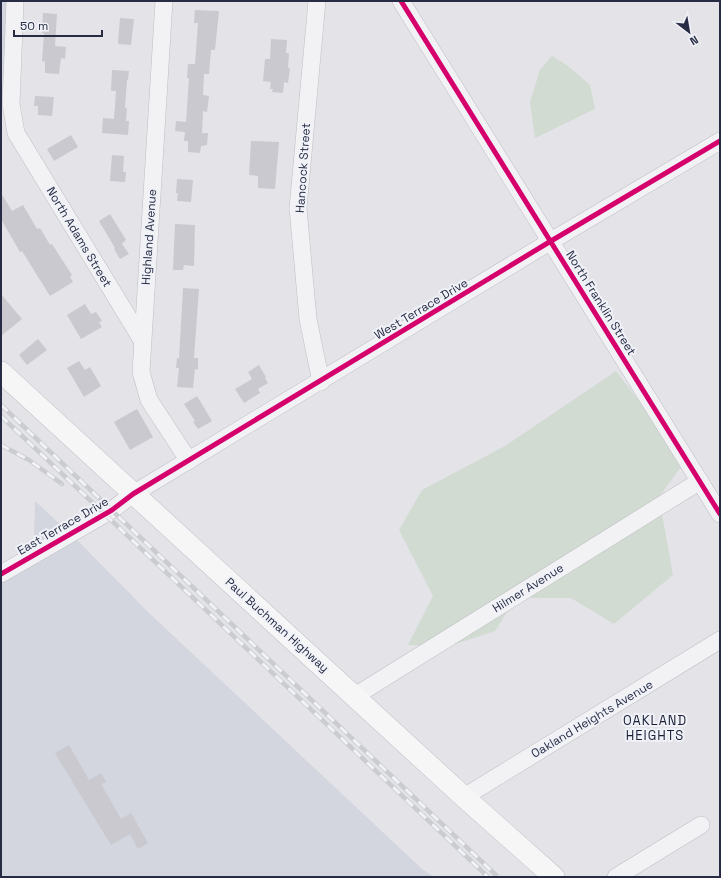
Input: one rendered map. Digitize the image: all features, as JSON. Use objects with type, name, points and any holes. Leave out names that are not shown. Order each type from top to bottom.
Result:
[{"type":"main road","name":"Paul Buchman Highway","points":[[1,372],[464,797],[554,877]]},
{"type":"street","name":"North Adams Street","points":[[15,1],[11,104],[16,133],[142,340]]},
{"type":"street","name":"Highland Avenue","points":[[164,1],[141,372],[149,400],[189,461]]},
{"type":"street","name":"Hancock Street","points":[[317,1],[298,208],[308,319],[321,382]]},
{"type":"street","name":"North Franklin Street","points":[[401,1],[720,514]]},
{"type":"street","name":"West Terrace Drive","points":[[133,494],[720,141]]},
{"type":"street","name":"Hilmer Avenue","points":[[355,696],[700,481]]},
{"type":"street","name":"East Terrace Drive","points":[[1,574],[112,510],[133,494]]},
{"type":"street","name":"Oakland Heights Avenue","points":[[464,797],[720,640]]},
{"type":"street","points":[[616,877],[702,825]]},
{"type":"shaded area","points":[[1,1],[8,1],[5,92],[1,94]]},
{"type":"shaded area","points":[[552,56],[568,66],[590,85],[595,109],[535,138],[530,102],[540,70]]},
{"type":"shaded area","points":[[616,371],[685,461],[659,497],[673,575],[614,624],[571,598],[516,598],[495,631],[449,646],[408,645],[433,596],[399,530],[422,490],[505,446]]},
{"type":"shaded area","points":[[35,501],[65,529],[32,547],[34,542]]},
{"type":"shaded area","points":[[76,539],[148,612],[422,869],[434,877],[1,877],[1,582]]},
{"type":"building","points":[[195,10],[219,11],[215,50],[211,50],[209,74],[204,74],[203,95],[209,96],[207,112],[203,111],[202,133],[208,133],[207,145],[201,146],[200,153],[188,152],[188,141],[184,141],[185,132],[175,131],[176,121],[186,122],[189,78],[187,78],[188,64],[195,64],[198,23],[194,23]]},
{"type":"building","points":[[43,13],[57,14],[55,46],[66,47],[65,59],[61,58],[59,74],[45,73],[45,62],[42,61],[44,33],[42,33]]},
{"type":"building","points":[[120,18],[134,19],[131,45],[118,44]]},
{"type":"building","points":[[271,39],[287,40],[286,53],[289,53],[288,68],[290,68],[288,83],[284,82],[283,93],[272,92],[273,89],[270,89],[271,82],[263,81],[265,59],[270,59]]},
{"type":"building","points":[[112,70],[129,71],[125,108],[127,108],[126,121],[129,121],[128,135],[102,133],[103,118],[114,119],[116,91],[111,91]]},
{"type":"building","points":[[35,96],[54,97],[52,116],[38,115],[38,106],[34,106]]},
{"type":"building","points":[[71,135],[78,147],[54,161],[47,149]]},
{"type":"building","points":[[251,141],[279,142],[275,189],[258,188],[258,176],[249,175]]},
{"type":"building","points":[[112,155],[124,156],[123,172],[126,172],[125,182],[110,181]]},
{"type":"building","points":[[177,179],[193,180],[191,202],[177,201]]},
{"type":"building","points":[[1,193],[12,211],[23,205],[37,229],[40,228],[50,245],[52,244],[72,275],[70,277],[73,282],[50,296],[22,251],[20,252],[1,219]]},
{"type":"building","points":[[110,214],[126,240],[122,244],[129,254],[120,259],[99,221]]},
{"type":"building","points":[[175,224],[195,225],[194,266],[184,265],[183,270],[173,270]]},
{"type":"building","points":[[183,288],[199,289],[194,358],[198,358],[198,370],[195,369],[193,388],[177,387],[179,368],[176,368],[177,358],[179,359]]},
{"type":"building","points":[[1,294],[22,319],[1,336]]},
{"type":"building","points":[[85,304],[91,314],[96,312],[102,321],[99,322],[102,327],[81,339],[67,315]]},
{"type":"building","points":[[38,339],[47,350],[27,365],[19,355]]},
{"type":"building","points":[[79,361],[85,370],[90,367],[101,386],[84,397],[67,368]]},
{"type":"building","points":[[259,365],[268,383],[258,389],[260,393],[244,403],[235,389],[252,379],[248,372]]},
{"type":"building","points":[[197,396],[212,421],[198,429],[193,422],[195,421],[184,404]]},
{"type":"building","points":[[137,409],[153,437],[130,450],[114,422]]},
{"type":"building","points":[[69,745],[89,780],[101,773],[106,782],[101,784],[121,819],[131,813],[148,843],[138,849],[130,834],[111,845],[55,753]]},
{"type":"railway","points":[[1,405],[498,877]]},
{"type":"railway","points":[[1,416],[488,877]]},
{"type":"railway","points":[[1,445],[29,460],[62,484]]},
{"type":"cycle path","points":[[401,1],[720,514]]},
{"type":"cycle path","points":[[1,574],[112,510],[133,494],[551,241],[720,141]]},
{"type":"district","name":"OAKLAND HEIGHTS","points":[[655,728]]}]
